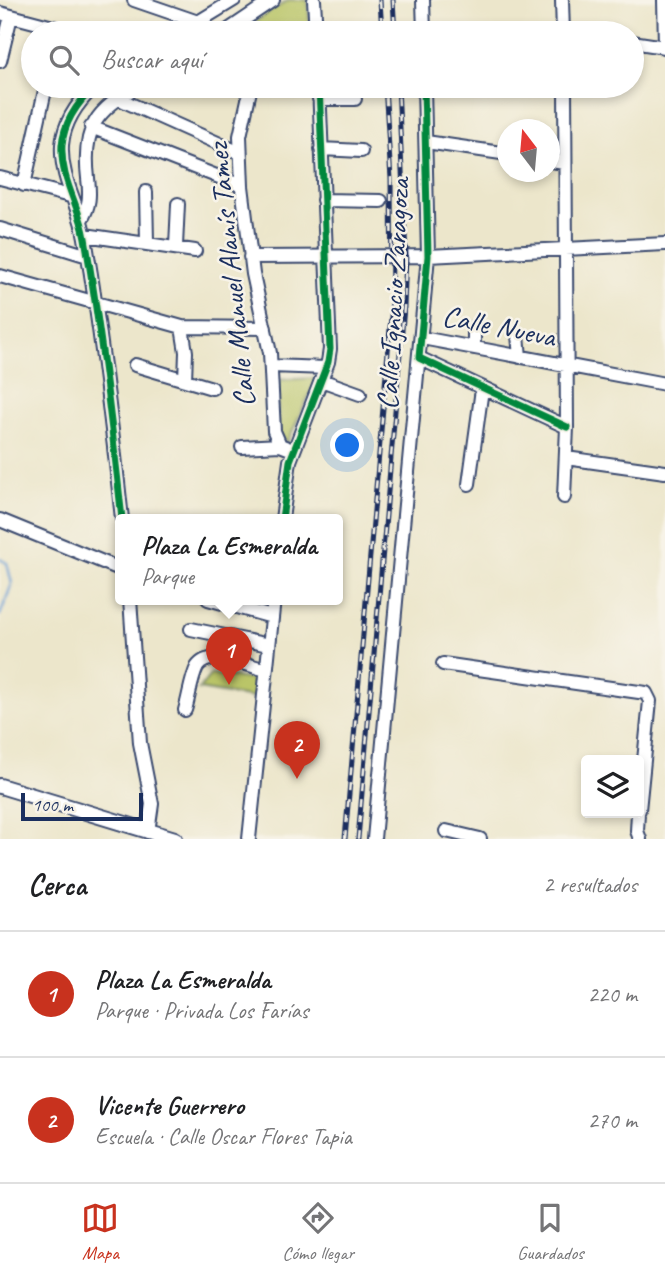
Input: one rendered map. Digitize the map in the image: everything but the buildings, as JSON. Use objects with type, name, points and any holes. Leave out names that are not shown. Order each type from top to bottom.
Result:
[{"type":"main road","points":[[0,786],[175,839]]},
{"type":"street","points":[[134,0],[195,21]]},
{"type":"street","points":[[200,21],[234,0]]},
{"type":"street","points":[[242,21],[273,0]]},
{"type":"street","points":[[314,0],[315,21]]},
{"type":"street","points":[[423,0],[424,21]]},
{"type":"street","points":[[562,0],[565,21]]},
{"type":"street","points":[[644,43],[665,45],[664,0]]},
{"type":"street","points":[[0,61],[6,14],[27,21]]},
{"type":"street","points":[[24,185],[43,98]]},
{"type":"street","points":[[81,220],[89,200],[85,150],[91,127],[104,109],[117,98],[240,153]]},
{"type":"street","name":"Calle Manuel Alanís Tamez","points":[[248,98],[242,122],[240,153],[250,257],[271,366],[274,431],[280,445],[293,450]]},
{"type":"street","name":"Calle Ignacio Zaragoza","points":[[374,839],[428,256],[424,98]]},
{"type":"street","points":[[564,498],[567,427],[565,98]]},
{"type":"street","points":[[80,99],[66,127],[62,147],[70,196],[85,235],[97,302],[121,514]]},
{"type":"street","points":[[283,514],[287,470],[326,368],[330,342],[319,99],[355,99]]},
{"type":"street","points":[[91,127],[242,186]]},
{"type":"street","points":[[426,142],[497,152]]},
{"type":"street","points":[[321,149],[362,151]]},
{"type":"street","points":[[560,162],[565,163]]},
{"type":"street","points":[[0,178],[70,196]]},
{"type":"street","points":[[146,192],[147,242]]},
{"type":"street","points":[[323,200],[381,201]]},
{"type":"street","points":[[176,246],[178,204]]},
{"type":"street","points":[[0,229],[88,256]]},
{"type":"street","points":[[85,235],[176,246],[195,251]]},
{"type":"street","points":[[250,257],[428,256],[564,247],[665,244]]},
{"type":"street","points":[[0,276],[182,327],[265,328]]},
{"type":"street","points":[[182,327],[186,352],[185,380]]},
{"type":"street","points":[[474,327],[474,348]]},
{"type":"street","points":[[518,335],[520,357]]},
{"type":"street","name":"Calle Nueva","points":[[422,338],[665,384]]},
{"type":"street","points":[[419,358],[482,390],[567,427]]},
{"type":"street","points":[[135,365],[212,388]]},
{"type":"street","points":[[271,366],[326,368]]},
{"type":"street","points":[[321,380],[359,394]]},
{"type":"street","points":[[469,484],[482,390]]},
{"type":"street","points":[[242,447],[280,445]]},
{"type":"street","points":[[566,458],[665,471]]},
{"type":"street","points":[[0,520],[115,567]]},
{"type":"street","points":[[130,605],[140,743],[152,804],[148,832]]},
{"type":"street","points":[[229,605],[272,617]]},
{"type":"street","points":[[249,839],[273,605]]},
{"type":"street","points":[[191,629],[269,645]]},
{"type":"street","points":[[185,710],[198,667],[216,659],[266,670]]},
{"type":"street","points":[[443,664],[646,693],[650,702],[644,761]]},
{"type":"street","points":[[638,838],[639,818]]},
{"type":"street","points":[[446,831],[480,839]]},
{"type":"green space","points":[[289,0],[308,0],[309,21],[256,21]]},
{"type":"green space","points":[[317,378],[287,443],[278,433],[277,380]]},
{"type":"green space","points":[[211,674],[255,680],[254,698],[199,689]]},
{"type":"waterway","points":[[0,559],[7,563],[12,584],[0,615]]},
{"type":"railway","points":[[380,0],[381,21]]},
{"type":"railway","points":[[393,0],[394,21]]},
{"type":"railway","points":[[345,839],[392,306],[391,179],[386,98]]},
{"type":"railway","points":[[358,839],[404,307],[406,255],[399,98]]},
{"type":"cycle path","points":[[84,98],[69,120],[63,136],[62,158],[85,238],[106,378],[121,514]]},
{"type":"cycle path","points":[[283,514],[290,461],[328,362],[330,349],[320,98]]},
{"type":"cycle path","points":[[424,98],[428,256],[419,358],[567,427]]},
{"type":"place","name":"Plaza La Esmeralda","points":[[229,685]]},
{"type":"place","name":"Vicente Guerrero","points":[[297,779]]}]
